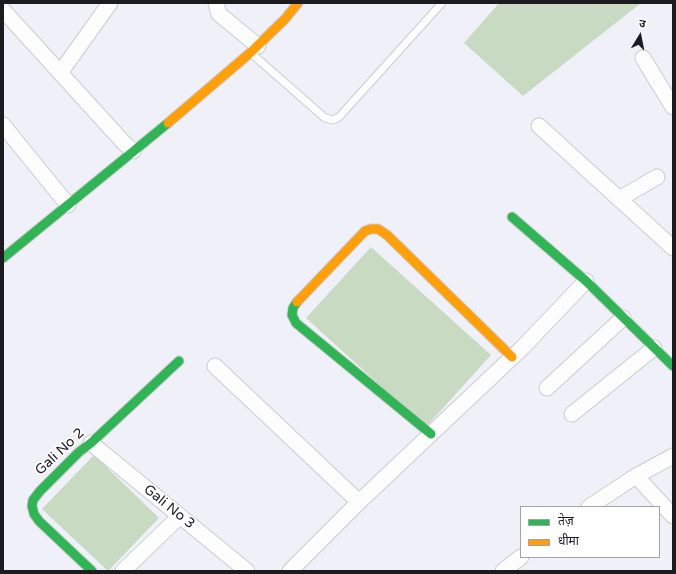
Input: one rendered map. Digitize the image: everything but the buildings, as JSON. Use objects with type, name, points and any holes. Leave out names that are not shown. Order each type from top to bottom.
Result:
[{"type":"street","points":[[60,73],[110,3]]},
{"type":"street","points":[[216,3],[219,14],[254,49]]},
{"type":"street","points":[[3,258],[154,134],[254,49],[285,20],[298,3]]},
{"type":"street","points":[[3,10],[133,151]]},
{"type":"street","points":[[643,58],[671,98]]},
{"type":"street","points":[[3,125],[68,205]]},
{"type":"street","points":[[539,126],[673,248]]},
{"type":"street","points":[[619,199],[657,177]]},
{"type":"street","points":[[512,217],[586,281],[673,366]]},
{"type":"street","points":[[431,434],[296,323],[292,315],[296,302],[365,231],[378,229],[387,235],[512,357]]},
{"type":"street","points":[[290,571],[359,502],[512,357],[586,281]]},
{"type":"street","points":[[547,388],[623,318]]},
{"type":"street","points":[[572,414],[654,348]]},
{"type":"street","name":"Gali No 2","points":[[92,571],[39,521],[34,514],[32,506],[33,500],[79,452],[91,443],[179,361]]},
{"type":"street","points":[[215,366],[359,502]]},
{"type":"street","name":"Gali No 3","points":[[91,443],[247,571]]},
{"type":"street","points":[[591,506],[636,476],[673,456]]},
{"type":"street","points":[[636,476],[673,516]]},
{"type":"street","points":[[123,571],[180,516]]},
{"type":"street","points":[[504,571],[521,558]]},
{"type":"lane","points":[[254,49],[325,118],[333,120],[339,117],[442,3]]},
{"type":"green space","points":[[499,3],[641,3],[523,96],[464,43]]},
{"type":"green space","points":[[371,247],[491,355],[426,427],[306,318]]},
{"type":"green space","points":[[94,455],[159,518],[108,571],[42,509]]},
{"type":"traffic: fast","points":[[3,258],[168,123]]},
{"type":"traffic: fast","points":[[512,217],[586,281],[673,366]]},
{"type":"traffic: fast","points":[[297,302],[293,308],[292,315],[296,323],[431,434]]},
{"type":"traffic: fast","points":[[92,571],[39,521],[34,514],[32,506],[33,500],[79,452],[91,443],[179,361]]},
{"type":"traffic: slow","points":[[168,123],[250,53],[285,19],[298,3]]},
{"type":"traffic: slow","points":[[297,302],[365,231],[378,229],[387,235],[512,357]]}]
